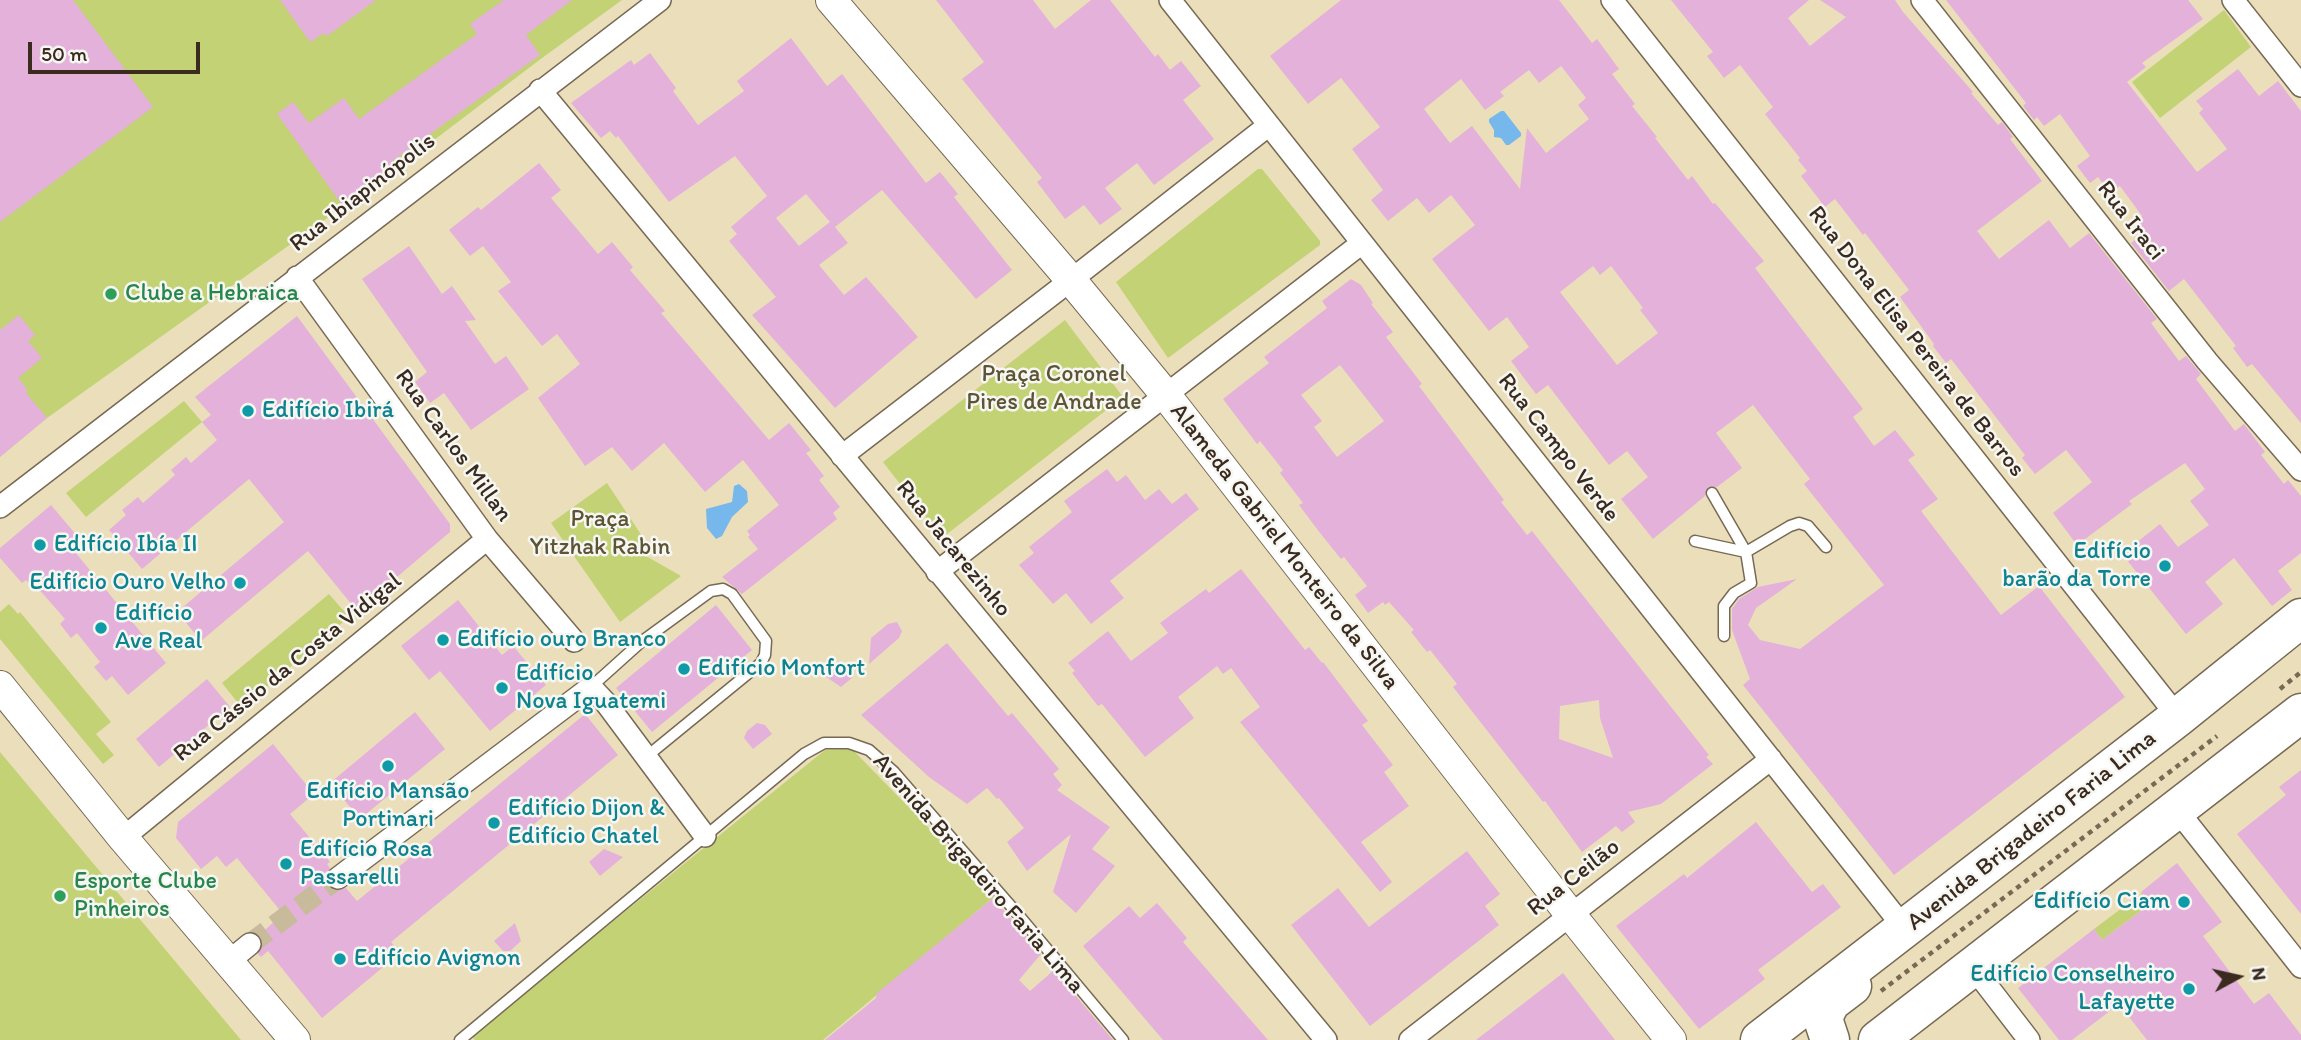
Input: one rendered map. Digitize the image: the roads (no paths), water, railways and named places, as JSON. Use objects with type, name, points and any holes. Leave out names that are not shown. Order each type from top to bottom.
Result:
[{"type":"highway","name":"Avenida Brigadeiro Faria Lima","points":[[1760,1040],[2178,717],[2301,618]]},
{"type":"highway","points":[[1878,1040],[2177,810],[2288,703]]},
{"type":"highway","points":[[1830,1040],[1825,1013],[1831,1002],[1857,982],[1862,962]]},
{"type":"street","name":"Rua Ibiapinópolis","points":[[0,507],[660,0]]},
{"type":"street","name":"Alameda Gabriel Monteiro da Silva","points":[[831,0],[1072,280],[1165,394],[1671,1040]]},
{"type":"street","name":"Rua Campo Verde","points":[[1170,0],[1905,929]]},
{"type":"street","name":"Rua Dona Elisa Pereira de Barros","points":[[1612,0],[2178,717]]},
{"type":"street","name":"Rua Iraci","points":[[1922,0],[2207,361],[2301,470]]},
{"type":"street","points":[[2233,0],[2301,86]]},
{"type":"street","name":"Rua Jacarezinho","points":[[540,90],[1326,1040]]},
{"type":"street","points":[[842,456],[1269,125]]},
{"type":"street","points":[[937,572],[1362,243]]},
{"type":"street","name":"Rua Carlos Millan","points":[[297,277],[487,539],[574,641]]},
{"type":"street","name":"Rua Cássio da Costa Vidigal","points":[[122,838],[487,539]]},
{"type":"street","points":[[0,687],[122,838],[239,953],[295,1040]]},
{"type":"street","points":[[338,878],[591,687],[705,836]]},
{"type":"street","name":"Rua Ceilão","points":[[1410,1040],[1771,759]]},
{"type":"street","points":[[2177,810],[2301,967]]},
{"type":"street","points":[[1972,966],[2029,1040]]},
{"type":"lane","points":[[1712,494],[1746,552],[1751,583],[1734,593],[1724,606],[1724,636]]},
{"type":"lane","points":[[1695,541],[1746,552],[1799,523],[1808,526],[1826,547]]},
{"type":"lane","points":[[591,687],[641,642],[711,591],[723,589],[732,594],[766,641],[761,663],[646,757]]},
{"type":"lane","name":"Avenida Brigadeiro Faria Lima","points":[[460,1040],[804,754],[824,743],[849,743],[869,750],[894,772],[1123,1040]]},
{"type":"water","points":[[1504,111],[1521,133],[1521,136],[1509,145],[1501,138],[1494,137],[1494,130],[1489,122],[1489,119]]},
{"type":"water","points":[[739,484],[747,491],[748,502],[732,517],[722,536],[716,539],[707,528],[706,509],[732,502],[734,486]]},
{"type":"tunnel","points":[[250,944],[338,878]]},
{"type":"place","name":"Clube a Hebraica","points":[[111,294]]},
{"type":"place","name":"Edifício Ibirá","points":[[248,411]]},
{"type":"place","name":"Edifício Ibía II","points":[[40,545]]},
{"type":"place","name":"Edifício barão da Torre","points":[[2165,566]]},
{"type":"place","name":"Edifício Ouro Velho","points":[[240,583]]},
{"type":"place","name":"Edifício Ave Real","points":[[101,628]]},
{"type":"place","name":"Edifício ouro Branco","points":[[443,640]]},
{"type":"place","name":"Edifício Monfort","points":[[684,669]]},
{"type":"place","name":"Edifício Nova Iguatemi","points":[[502,688]]},
{"type":"place","name":"Edifício Mansão Portinari","points":[[388,766]]},
{"type":"place","name":"Edifício Dijon & Edifício Chatel","points":[[494,823]]},
{"type":"place","name":"Edifício Rosa Passarelli","points":[[286,864]]},
{"type":"place","name":"Esporte Clube Pinheiros","points":[[60,896]]},
{"type":"place","name":"Edifício Ciam","points":[[2184,902]]},
{"type":"place","name":"Edifício Avignon","points":[[340,959]]},
{"type":"place","name":"Edifício Conselheiro Lafayette","points":[[2189,989]]},
{"type":"park label","name":"Praça Coronel Pires de Andrade","points":[[1054,389]]},
{"type":"park label","name":"Praça Yitzhak Rabin","points":[[600,534]]}]
